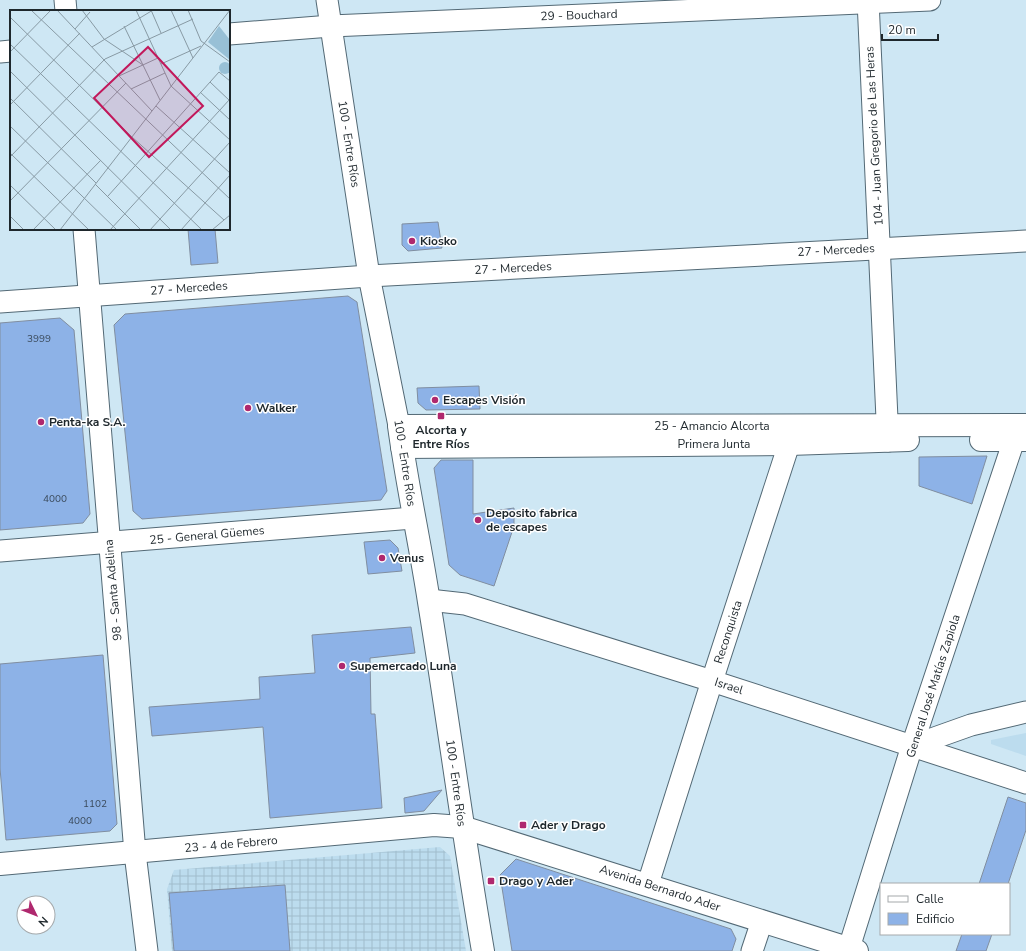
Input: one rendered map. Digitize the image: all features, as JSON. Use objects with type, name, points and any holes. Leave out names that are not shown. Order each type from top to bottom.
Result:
[{"type":"main road","name":"Primera Junta","points":[[400,436],[790,435],[1021,432]]},
{"type":"main road","name":"100 - Entre Ríos","points":[[400,436],[413,518],[429,600],[462,827],[483,951]]},
{"type":"main road","name":"23 - 4 de Febrero","points":[[0,864],[434,825],[462,827]]},
{"type":"main road","name":"Avenida Bernardo Ader","points":[[462,827],[648,884],[853,950]]},
{"type":"street","points":[[65,0],[66,10]]},
{"type":"street","name":"100 - Entre Ríos","points":[[327,0],[369,276],[400,436]]},
{"type":"street","name":"29 - Bouchard","points":[[230,34],[331,26],[869,1],[930,0]]},
{"type":"street","name":"104 - Juan Gregorio de Las Heras","points":[[869,1],[887,433]]},
{"type":"street","points":[[0,52],[10,51]]},
{"type":"street","name":"98 - Santa Adelina","points":[[84,230],[135,853],[147,951]]},
{"type":"street","name":"27 - Mercedes","points":[[0,302],[369,276],[1026,241]]},
{"type":"street","name":"General José Matías Zapiola","points":[[853,950],[912,746],[1021,432]]},
{"type":"street","name":"Reconquista","points":[[648,884],[790,435]]},
{"type":"street","name":"25 - General Güemes","points":[[0,551],[413,518]]},
{"type":"street","name":"Israel","points":[[429,600],[452,601],[465,604],[712,681],[1026,783]]},
{"type":"street","points":[[912,746],[971,725],[1026,712]]},
{"type":"street","points":[[752,951],[762,921]]},
{"type":"shaded area","points":[[1026,733],[1026,756],[991,744],[991,740]]},
{"type":"shaded area","points":[[440,847],[450,856],[466,951],[172,951],[167,889],[174,870]]},
{"type":"building","points":[[438,222],[442,248],[408,251],[402,245],[402,224]]},
{"type":"building","points":[[188,230],[215,230],[218,263],[191,265]]},
{"type":"building","name":"Walker","points":[[348,296],[357,302],[387,491],[381,500],[142,519],[133,511],[114,325],[125,314]]},
{"type":"building","name":"Penta-ka S.A.","points":[[60,318],[74,330],[90,514],[83,523],[0,530],[0,323]]},
{"type":"building","points":[[479,386],[480,409],[426,410],[418,403],[417,388]]},
{"type":"building","points":[[987,456],[972,504],[919,486],[919,457]]},
{"type":"building","name":"Deposito fabrica de escapes","points":[[441,460],[473,460],[473,514],[514,508],[514,526],[494,586],[460,575],[449,565],[434,468]]},
{"type":"building","points":[[390,540],[398,548],[402,571],[368,574],[364,542]]},
{"type":"building","points":[[411,627],[415,653],[370,658],[371,714],[375,714],[382,808],[270,818],[263,727],[152,736],[149,707],[260,699],[259,677],[315,673],[312,635]]},
{"type":"building","points":[[103,655],[117,824],[110,831],[6,840],[0,768],[0,664]]},
{"type":"building","points":[[442,790],[424,811],[405,813],[404,798]]},
{"type":"building","points":[[1008,797],[1026,803],[1026,830],[1008,883],[979,883]]},
{"type":"building","points":[[516,859],[731,929],[736,939],[732,951],[512,951],[500,875]]},
{"type":"building","points":[[285,885],[290,951],[174,951],[169,893]]},
{"type":"building","points":[[962,935],[992,935],[986,951],[956,951]]},
{"type":"place","name":"Kiosko","points":[[412,241]]},
{"type":"place","name":"Escapes Visión","points":[[435,400]]},
{"type":"place","name":"Walker","points":[[248,408]]},
{"type":"place","name":"Alcorta y Entre Ríos","points":[[441,416]]},
{"type":"place","name":"Penta-ka S.A.","points":[[41,422]]},
{"type":"place","name":"Deposito fabrica de escapes","points":[[478,520]]},
{"type":"place","name":"Venus","points":[[382,558]]},
{"type":"place","name":"Supemercado Luna","points":[[342,666]]},
{"type":"place","name":"Ader y Drago","points":[[523,825]]},
{"type":"place","name":"Drago y Ader","points":[[491,881]]}]
